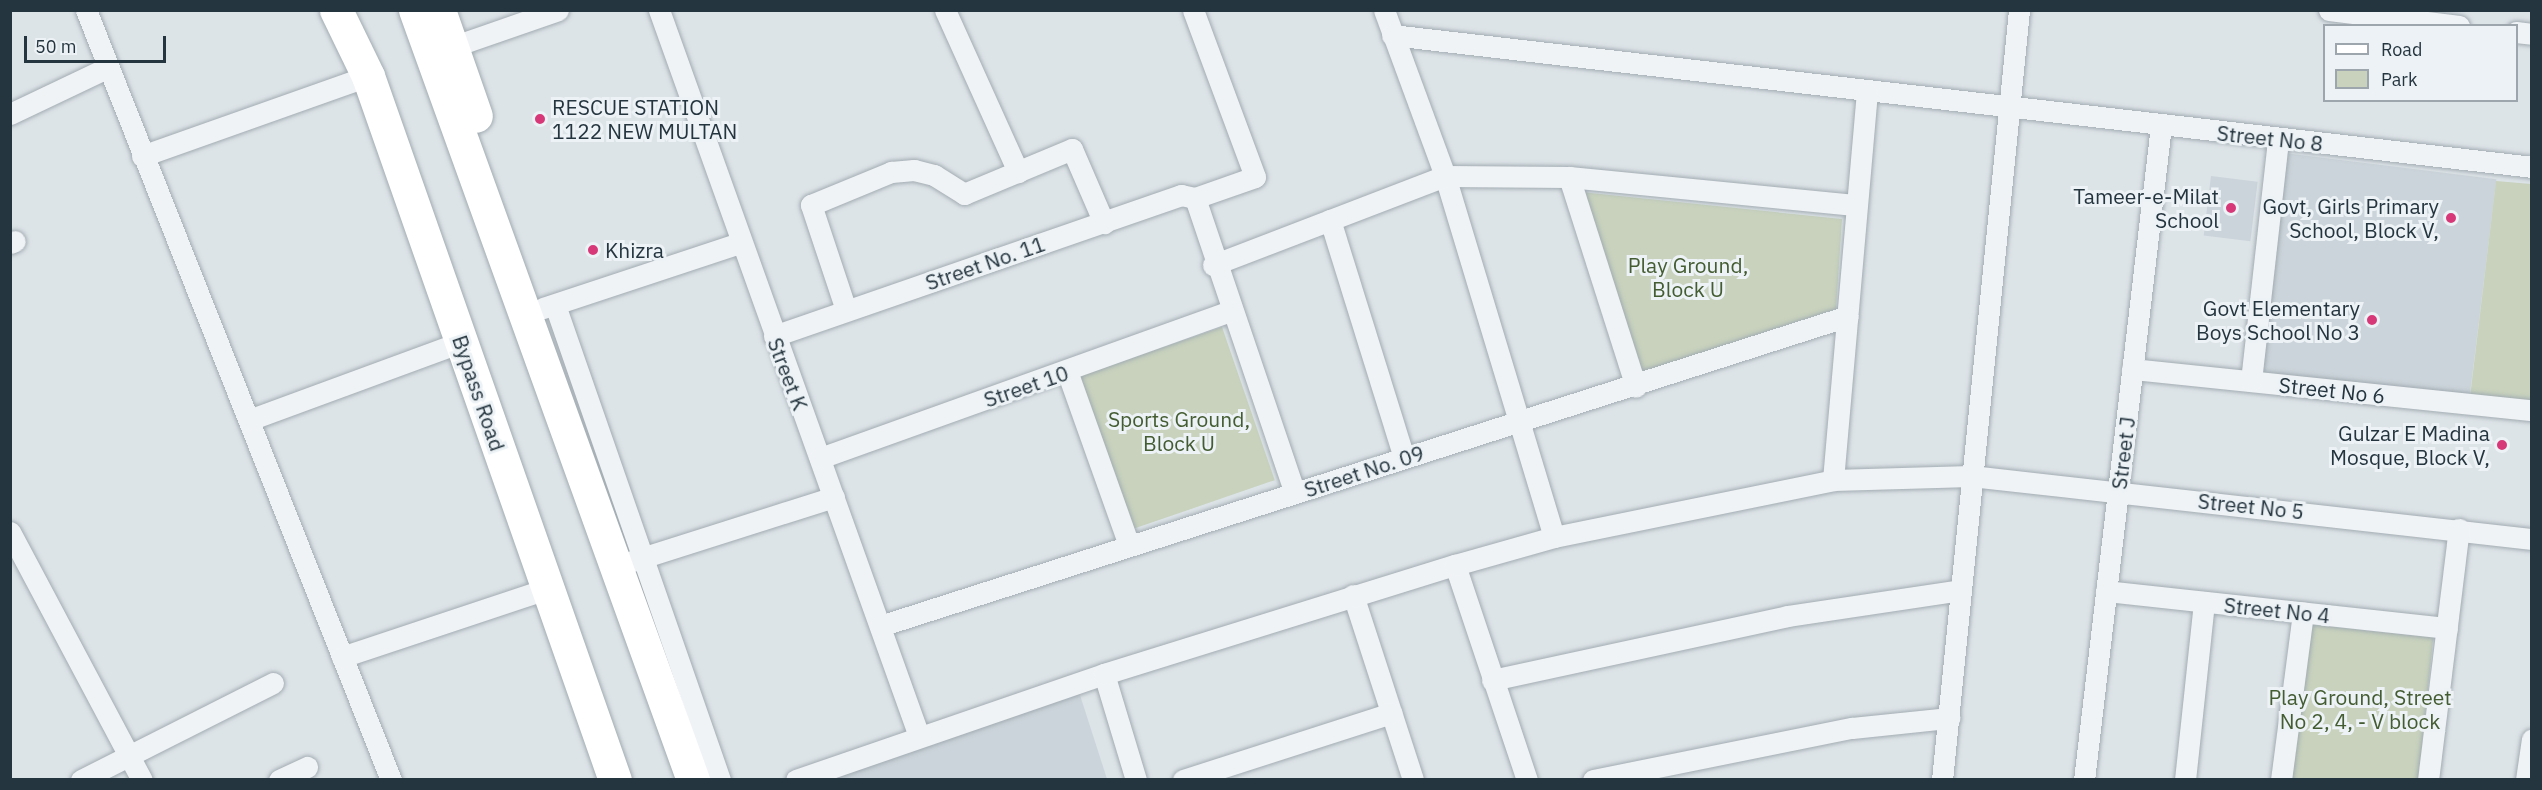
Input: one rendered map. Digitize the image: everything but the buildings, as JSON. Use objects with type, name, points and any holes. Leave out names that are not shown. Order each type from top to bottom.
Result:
[{"type":"main road","name":"Bypass Road","points":[[336,10],[368,76],[546,589],[615,780]]},
{"type":"main road","points":[[416,10],[554,392],[629,562],[693,780]]},
{"type":"main road","points":[[439,10],[549,306],[554,392]]},
{"type":"street","points":[[86,10],[107,68],[391,780]]},
{"type":"street","points":[[452,47],[558,10]]},
{"type":"street","name":"Street K","points":[[659,10],[740,243],[820,458],[919,736]]},
{"type":"street","points":[[945,10],[1018,172]]},
{"type":"street","name":"Street No. 11","points":[[774,336],[1181,195],[1195,198],[1255,177],[1193,10]]},
{"type":"street","points":[[1384,10],[1445,176],[1554,537]]},
{"type":"street","points":[[1942,780],[2019,10]]},
{"type":"street","points":[[2329,10],[2443,24]]},
{"type":"street","name":"Street No 8","points":[[1392,35],[1866,93],[2532,167]]},
{"type":"street","points":[[10,114],[107,68]]},
{"type":"street","points":[[142,156],[368,76]]},
{"type":"street","points":[[1833,480],[1866,93]]},
{"type":"street","name":"Street J","points":[[2084,780],[2161,126]]},
{"type":"street","points":[[2251,381],[2278,139]]},
{"type":"street","points":[[846,310],[811,205],[891,172],[914,170],[934,176],[964,194],[1072,149],[1104,223]]},
{"type":"street","points":[[1213,265],[1445,176],[1569,177],[1855,205]]},
{"type":"street","points":[[1569,177],[1636,387]]},
{"type":"street","points":[[1195,198],[1213,265],[1295,493]]},
{"type":"street","points":[[1330,220],[1404,458]]},
{"type":"street","points":[[720,780],[629,562],[549,306],[740,243]]},
{"type":"street","name":"Street 10","points":[[820,458],[1230,311]]},
{"type":"street","name":"Street No. 09","points":[[880,626],[1520,421],[1636,387],[1848,316]]},
{"type":"street","points":[[249,420],[461,342]]},
{"type":"street","name":"Street No 6","points":[[2132,369],[2532,410]]},
{"type":"street","points":[[1067,371],[1129,545]]},
{"type":"street","name":"Street No 5","points":[[796,780],[1104,674],[1455,565],[1554,537],[1833,480],[1971,476],[2532,539]]},
{"type":"street","points":[[629,562],[834,497]]},
{"type":"street","points":[[2428,780],[2459,529]]},
{"type":"street","points":[[10,532],[142,780]]},
{"type":"street","points":[[1455,565],[1527,780]]},
{"type":"street","points":[[342,657],[546,589]]},
{"type":"street","points":[[1492,680],[1787,616],[1960,590]]},
{"type":"street","name":"Street No 4","points":[[2106,591],[2447,628]]},
{"type":"street","points":[[1353,595],[1413,780]]},
{"type":"street","points":[[2185,780],[2204,602]]},
{"type":"street","points":[[2281,780],[2303,612]]},
{"type":"street","points":[[1104,674],[1136,780]]},
{"type":"street","points":[[81,780],[273,683]]},
{"type":"street","points":[[1184,780],[1392,713]]},
{"type":"street","points":[[1593,780],[1852,728],[1949,718]]},
{"type":"street","points":[[2526,780],[2532,739]]},
{"type":"street","points":[[279,780],[306,767]]},
{"type":"shaded area","name":"Govt Elementary Boys School No 3","points":[[2283,153],[2496,179],[2469,400],[2256,373]]},
{"type":"shaded area","name":"Tameer-e-Milat School","points":[[2211,176],[2258,182],[2250,241],[2204,236]]},
{"type":"shaded area","points":[[1079,692],[1107,779],[830,780]]},
{"type":"green space","points":[[2496,181],[2531,184],[2531,404],[2470,397]]},
{"type":"green space","name":"Play Ground, Block U","points":[[1581,192],[1842,219],[1836,309],[1639,373]]},
{"type":"green space","name":"Sports Ground, Block U","points":[[1222,327],[1275,480],[1132,529],[1079,376]]},
{"type":"green space","name":"Play Ground, Street No 2, 4, - V block","points":[[2306,624],[2433,637],[2418,780],[2290,780]]},
{"type":"place","name":"RESCUE STATION 1122 NEW MULTAN","points":[[540,119]]},
{"type":"place","name":"Tameer-e-Milat School","points":[[2231,208]]},
{"type":"place","name":"Govt, Girls Primary School, Block V,","points":[[2451,218]]},
{"type":"place","name":"Khizra","points":[[593,250]]},
{"type":"place","name":"Govt Elementary Boys School No 3","points":[[2372,320]]},
{"type":"place","name":"Gulzar E Madina Mosque, Block V,","points":[[2502,445]]}]
